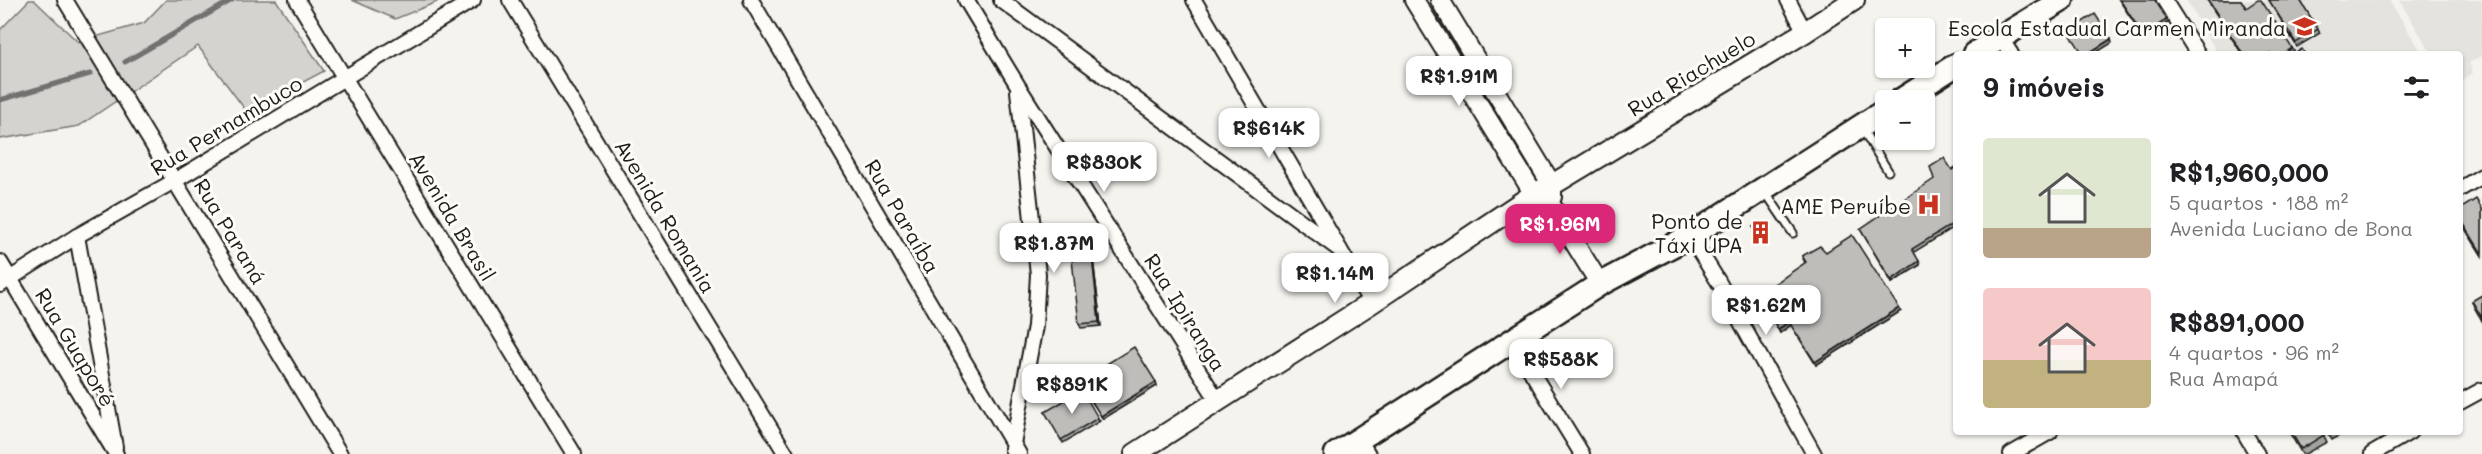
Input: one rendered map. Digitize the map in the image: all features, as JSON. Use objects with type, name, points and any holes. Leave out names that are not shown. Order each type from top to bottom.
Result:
[{"type":"main road","name":"Rua Riachuelo","points":[[1135,454],[1371,303],[1534,194],[1806,32],[1854,0]]},
{"type":"main road","points":[[1985,51],[2006,45],[2062,0]]},
{"type":"main road","points":[[1917,90],[1953,67]]},
{"type":"main road","points":[[1336,454],[1364,446],[1600,284],[1690,236],[1875,117]]},
{"type":"street","name":"Rua Paraná","points":[[65,0],[340,454]]},
{"type":"street","name":"Avenida Brasil","points":[[297,0],[574,454]]},
{"type":"street","name":"Rua Pernambuco","points":[[5,282],[77,236],[176,180],[473,0]]},
{"type":"street","name":"Avenida Romania","points":[[510,0],[786,454]]},
{"type":"street","name":"Rua Paraíba","points":[[751,0],[1014,452]]},
{"type":"street","name":"Rua Ipiranga","points":[[966,0],[1218,401]]},
{"type":"street","points":[[1001,0],[1340,250]]},
{"type":"street","points":[[1194,0],[1371,303]]},
{"type":"street","points":[[1414,0],[1534,194],[1551,205],[1600,284]]},
{"type":"street","points":[[1440,0],[1552,185],[1551,205]]},
{"type":"street","points":[[1788,0],[1806,32]]},
{"type":"street","points":[[2164,0],[2196,51]]},
{"type":"street","points":[[1014,452],[1035,326],[1038,274],[1018,86]]},
{"type":"street","points":[[2463,187],[2482,176]]},
{"type":"street","points":[[77,236],[116,454]]},
{"type":"street","points":[[1690,236],[1718,281],[1814,454]]},
{"type":"street","name":"Rua Guaporé","points":[[0,262],[5,282],[116,454]]},
{"type":"street","points":[[1513,342],[1582,454]]},
{"type":"street","points":[[2463,400],[2482,390]]},
{"type":"street","points":[[2011,454],[2045,435]]},
{"type":"street","points":[[2246,435],[2257,454]]},
{"type":"street","points":[[2372,454],[2404,435]]},
{"type":"lane","points":[[1861,126],[1888,171]]},
{"type":"lane","points":[[1763,189],[1793,233]]},
{"type":"shaded area","points":[[29,0],[34,0],[78,42],[144,23],[166,0],[276,0],[324,71],[247,112],[198,46],[79,126],[0,139],[0,30]]},
{"type":"shaded area","points":[[352,0],[437,0],[437,2],[395,19]]},
{"type":"shaded area","name":"Escola Estadual Carmen Miranda","points":[[2186,0],[2389,0],[2421,51],[2216,51]]},
{"type":"shaded area","points":[[2399,0],[2482,0],[2482,56],[2469,63],[2473,73],[2463,79],[2463,51],[2430,51]]},
{"type":"building","points":[[2120,0],[2155,0],[2167,19],[2143,35]]},
{"type":"building","points":[[2208,0],[2241,0],[2246,8],[2261,0],[2292,48],[2288,51],[2241,51]]},
{"type":"building","points":[[2269,0],[2300,0],[2318,29],[2296,43]]},
{"type":"building","points":[[2095,14],[2111,39],[2092,51],[2081,51],[2068,31]]},
{"type":"building","name":"AME Peruíbe","points":[[1944,158],[1953,169],[1953,224],[1912,249],[1919,261],[1891,280],[1860,229],[1934,179],[1930,167]]},
{"type":"building","points":[[2476,199],[2482,209],[2482,252],[2463,223],[2463,207]]},
{"type":"building","points":[[1762,223],[1766,229],[1758,233],[1753,227]]},
{"type":"building","points":[[1852,235],[1899,308],[1815,362],[1789,322],[1778,329],[1767,310],[1777,302],[1770,287],[1806,262],[1802,256],[1820,246],[1826,252]]},
{"type":"building","points":[[1091,248],[1099,322],[1079,324],[1071,250]]},
{"type":"building","points":[[2482,295],[2482,318],[2472,301]]},
{"type":"building","points":[[1134,347],[1156,382],[1101,416],[1079,381]]},
{"type":"building","points":[[1082,390],[1098,418],[1061,440],[1045,412]]},
{"type":"building","points":[[2293,435],[2324,435],[2301,449]]},
{"type":"waterway","points":[[125,62],[232,0]]},
{"type":"waterway","points":[[0,100],[90,74]]},
{"type":"place","name":"Escola Estadual Carmen Miranda","points":[[2304,27]]},
{"type":"place","name":"AME Peruíbe","points":[[1929,205]]},
{"type":"place","name":"Ponto de Táxi UPA","points":[[1761,232]]}]
